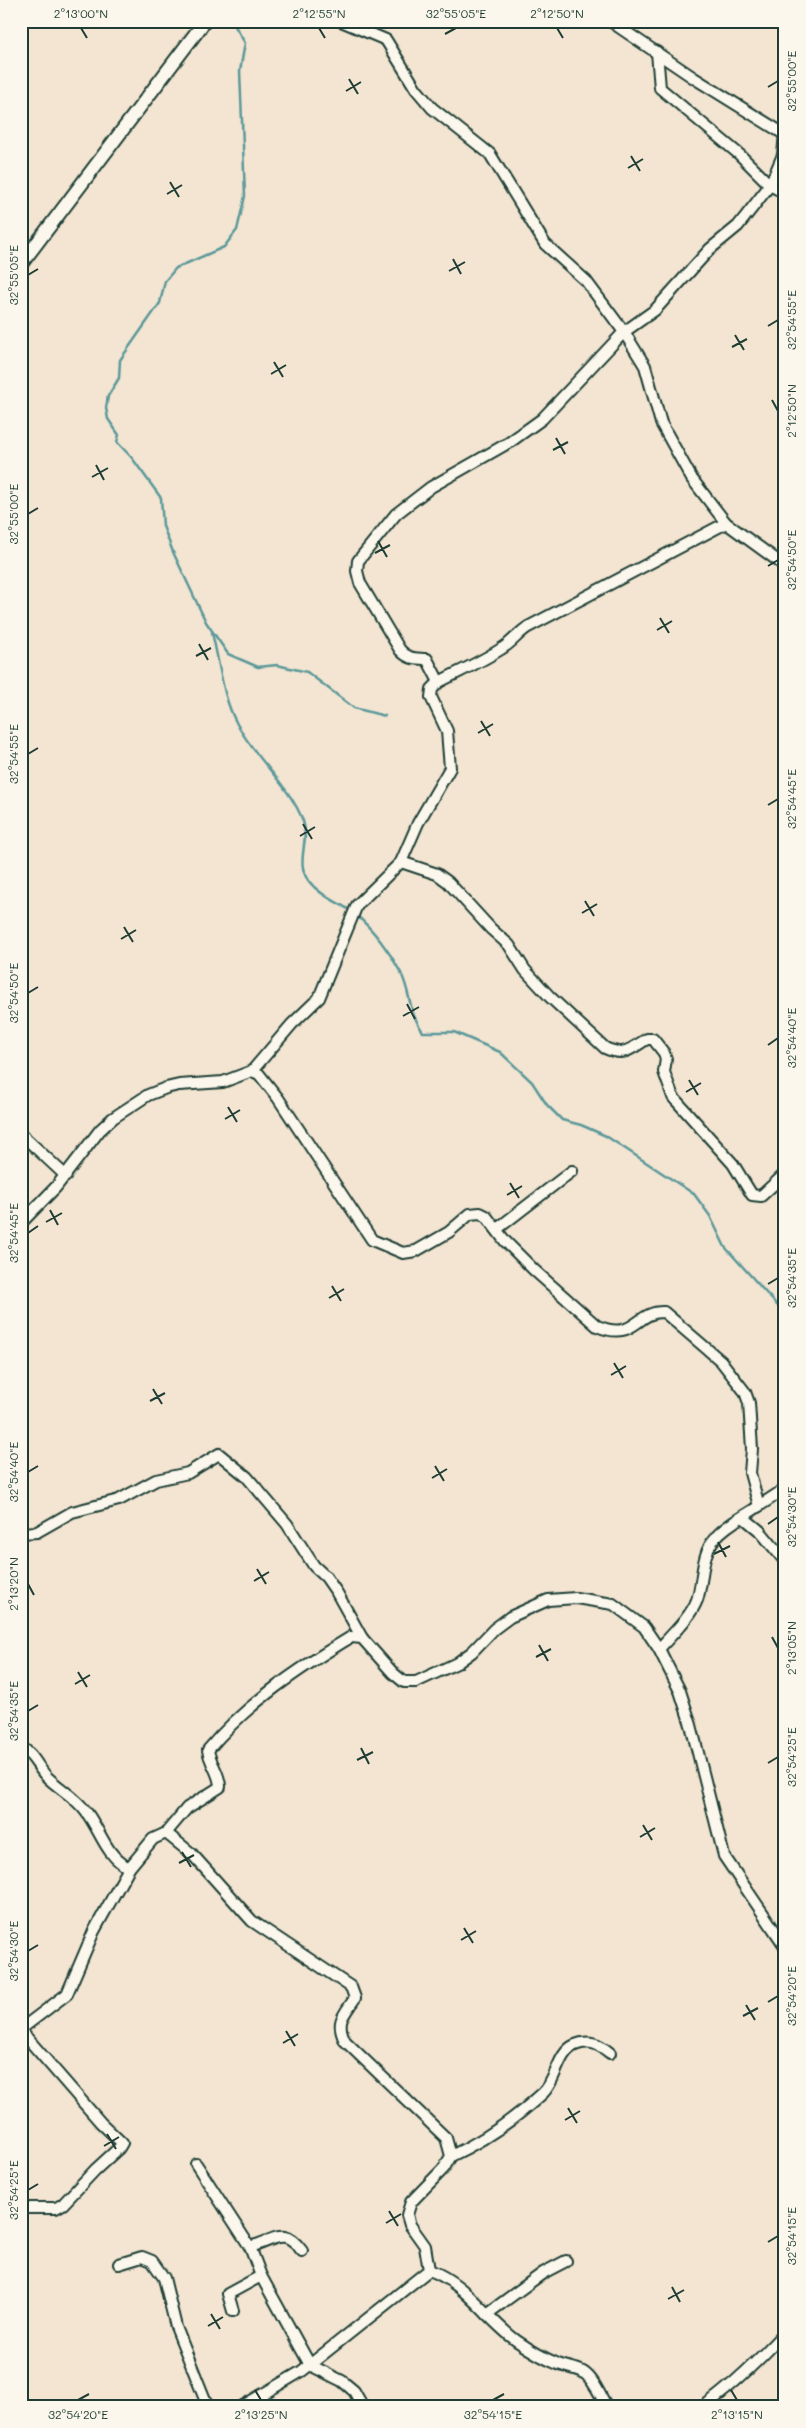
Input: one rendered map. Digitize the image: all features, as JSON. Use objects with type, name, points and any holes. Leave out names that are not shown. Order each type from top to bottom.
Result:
[{"type":"street","points":[[21,264],[205,21]]},
{"type":"street","points":[[341,21],[386,40],[416,89],[432,108],[490,154],[545,244],[586,281],[624,332],[645,366],[664,429],[692,479],[726,523],[785,566]]},
{"type":"street","points":[[439,682],[427,659],[413,660],[400,650],[360,583],[357,571],[358,561],[396,514],[414,498],[510,442],[542,419],[624,332],[655,310],[710,249],[738,226],[770,185],[783,155],[784,133],[610,21]]},
{"type":"street","points":[[656,52],[660,88],[740,155],[770,185],[785,193]]},
{"type":"street","points":[[21,1223],[66,1176],[100,1130],[148,1095],[179,1085],[223,1082],[252,1071],[292,1024],[319,998],[357,905],[401,862],[418,823],[450,768],[447,732],[431,697],[432,689],[439,682],[502,649],[513,641],[519,632],[528,627],[726,523]]},
{"type":"street","points":[[401,862],[437,874],[448,882],[509,946],[526,970],[550,997],[605,1048],[615,1052],[626,1052],[647,1039],[657,1043],[666,1058],[664,1072],[673,1097],[733,1164],[752,1195],[761,1196],[785,1174]]},
{"type":"street","points":[[252,1071],[259,1074],[278,1098],[372,1240],[403,1253],[416,1251],[450,1232],[470,1214],[480,1212],[486,1216],[534,1270],[596,1326],[608,1331],[628,1330],[656,1312],[664,1312],[670,1315],[721,1361],[745,1392],[749,1403],[752,1449],[750,1473],[759,1506]]},
{"type":"street","points":[[21,1134],[66,1176]]},
{"type":"street","points":[[497,1229],[572,1171]]},
{"type":"street","points":[[21,1533],[37,1532],[72,1512],[118,1500],[156,1480],[188,1473],[219,1454],[247,1477],[287,1524],[314,1566],[326,1577],[337,1592],[362,1638],[393,1673],[404,1682],[416,1682],[464,1658],[510,1617],[548,1600],[576,1598],[613,1604],[644,1627],[659,1649],[680,1691],[691,1725],[724,1856],[785,1946]]},
{"type":"street","points":[[659,1649],[687,1616],[697,1600],[708,1549],[724,1529],[785,1489]]},
{"type":"street","points":[[743,1517],[760,1531],[785,1561]]},
{"type":"street","points":[[24,2208],[56,2208],[63,2204],[122,2143],[92,2112],[21,2030],[67,1994],[94,1930],[129,1868],[153,1839],[166,1833],[187,1808],[220,1787],[217,1771],[209,1759],[208,1750],[240,1714],[351,1637],[362,1638]]},
{"type":"street","points":[[21,1747],[30,1753],[46,1775],[68,1793],[87,1813],[108,1850],[129,1868]]},
{"type":"street","points":[[166,1833],[192,1854],[252,1921],[351,1987],[355,1998],[340,2021],[339,2029],[345,2041],[446,2138],[451,2156]]},
{"type":"street","points":[[429,2270],[425,2246],[410,2226],[406,2215],[411,2202],[444,2168],[451,2156],[474,2145],[506,2124],[545,2091],[560,2060],[573,2046],[589,2042],[601,2046],[610,2053]]},
{"type":"street","points":[[196,2164],[250,2247],[262,2276],[310,2365],[342,2381],[354,2391],[363,2407]]},
{"type":"street","points":[[250,2247],[284,2235],[290,2237],[302,2251]]},
{"type":"street","points":[[119,2264],[142,2257],[152,2261],[164,2278],[176,2327],[208,2407]]},
{"type":"street","points":[[487,2314],[532,2281],[566,2261]]},
{"type":"street","points":[[429,2270],[441,2274],[454,2283],[500,2329],[542,2358],[582,2371],[589,2378],[607,2407]]},
{"type":"street","points":[[241,2407],[310,2365],[429,2270]]},
{"type":"street","points":[[233,2311],[228,2294],[262,2276]]},
{"type":"street","points":[[703,2407],[745,2375],[785,2332]]},
{"type":"waterway","points":[[232,21],[245,43],[240,71],[245,196],[237,230],[224,247],[176,268],[165,281],[160,303],[120,360],[119,378],[108,396],[106,408],[108,419],[119,435],[117,442],[132,458],[161,498],[163,526],[173,552],[206,622],[228,654],[258,667],[277,665],[307,672],[354,708],[385,716]]},
{"type":"waterway","points":[[212,633],[228,702],[237,724],[244,737],[281,783],[303,821],[305,829],[304,873],[317,890],[351,911]]},
{"type":"waterway","points":[[355,914],[375,934],[397,965],[404,981],[412,1010],[423,1032],[454,1032],[500,1052],[532,1082],[547,1105],[562,1120],[581,1125],[606,1136],[694,1194],[710,1216],[725,1247],[785,1314]]}]
